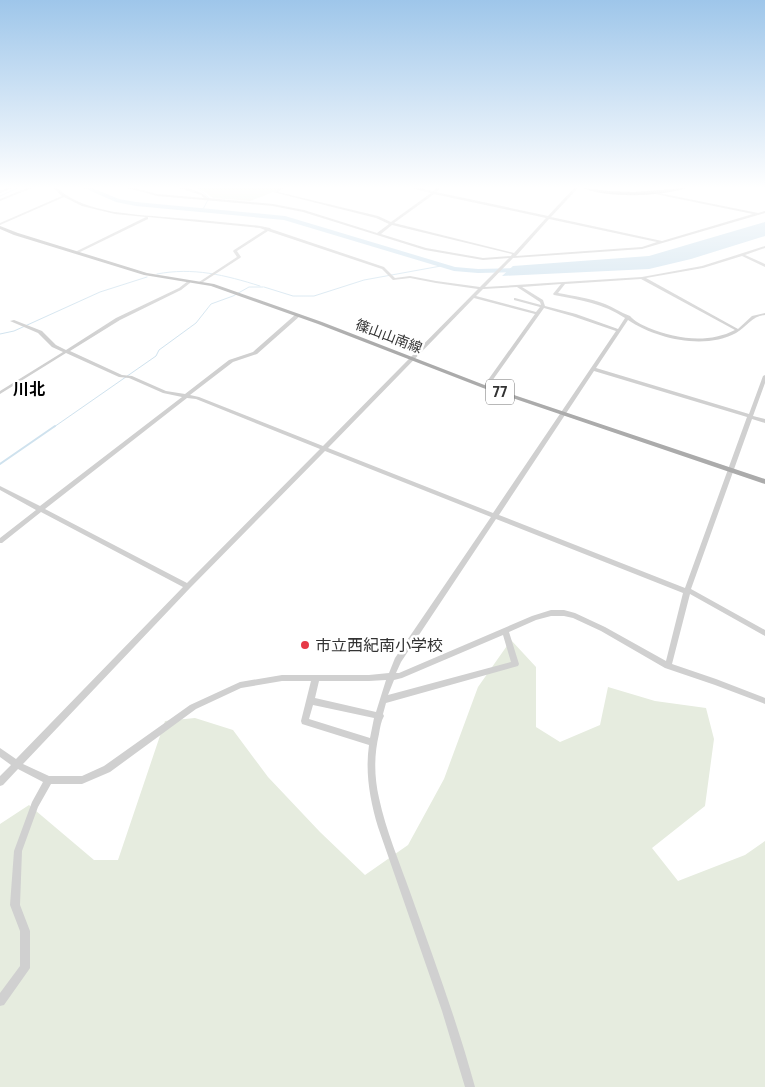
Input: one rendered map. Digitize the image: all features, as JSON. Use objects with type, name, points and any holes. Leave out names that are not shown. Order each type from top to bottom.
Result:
[{"type":"main road","name":"篠山山南線","points":[[32,239],[146,274],[200,283],[298,315],[485,387],[765,482]]},
{"type":"street","points":[[78,252],[105,239]]},
{"type":"street","points":[[200,283],[239,257],[235,251],[254,239]]},
{"type":"street","points":[[295,239],[375,265],[388,271],[393,278],[410,277],[450,285],[482,287],[642,278],[703,267],[765,247]]},
{"type":"street","points":[[393,239],[442,254],[483,259],[626,250],[676,239]]},
{"type":"street","points":[[452,239],[514,254]]},
{"type":"street","points":[[0,782],[188,586],[528,239]]},
{"type":"street","points":[[643,239],[662,243]]},
{"type":"street","points":[[741,254],[765,266]]},
{"type":"street","points":[[642,278],[737,330]]},
{"type":"street","points":[[0,393],[118,319],[180,289],[189,282]]},
{"type":"street","points":[[564,283],[555,294],[610,307],[638,325],[663,334],[699,340],[716,338],[737,330],[752,316],[765,314]]},
{"type":"street","points":[[485,387],[542,307],[542,301],[518,286]]},
{"type":"street","points":[[473,296],[538,314]]},
{"type":"street","points":[[516,299],[618,330]]},
{"type":"street","points":[[0,541],[231,361],[258,351],[298,315]]},
{"type":"street","points":[[470,1087],[460,1045],[379,820],[371,765],[373,742],[390,677],[398,660],[628,317]]},
{"type":"street","points":[[12,321],[40,332],[48,342],[121,376],[130,377],[165,392],[188,394],[687,591],[765,633]]},
{"type":"street","points":[[593,369],[765,420]]},
{"type":"street","points":[[668,666],[687,591],[765,376]]},
{"type":"street","points":[[0,488],[188,586]]},
{"type":"street","points":[[0,752],[17,765],[49,780],[82,780],[107,769],[193,707],[240,685],[269,679],[390,677],[415,670],[534,618],[551,613],[564,613],[603,629],[668,666],[765,701]]},
{"type":"street","points":[[384,700],[515,664],[505,631]]},
{"type":"street","points":[[316,678],[305,721],[373,742]]},
{"type":"street","points":[[310,701],[380,716]]},
{"type":"street","points":[[0,1002],[25,968],[25,931],[15,905],[18,852],[35,805],[49,780]]},
{"type":"shaded area","points":[[511,640],[536,667],[536,727],[560,742],[600,725],[608,687],[655,701],[706,708],[714,739],[705,806],[652,848],[678,881],[745,855],[765,841],[765,1087],[0,1087],[0,824],[29,805],[94,860],[118,860],[165,721],[195,718],[233,730],[268,777],[320,832],[365,875],[408,845],[444,779],[478,687]]},
{"type":"water","points":[[708,239],[756,239],[691,259],[649,269],[502,276],[513,266],[649,256]]},
{"type":"waterway","points":[[354,239],[454,269],[478,271],[522,270]]},
{"type":"waterway","points":[[264,287],[293,296],[314,296],[364,280],[441,266]]},
{"type":"waterway","points":[[157,274],[183,271],[209,273],[260,286]]},
{"type":"waterway","points":[[0,334],[14,331],[100,292],[147,277]]},
{"type":"waterway","points":[[54,427],[156,356],[159,350],[196,323],[211,304],[233,296],[249,287],[263,287]]},
{"type":"waterway","points":[[0,464],[55,426]]},
{"type":"place","name":"市立西紀南小学校","points":[[305,645]]},
{"type":"district","name":"川北","points":[[29,389]]}]
